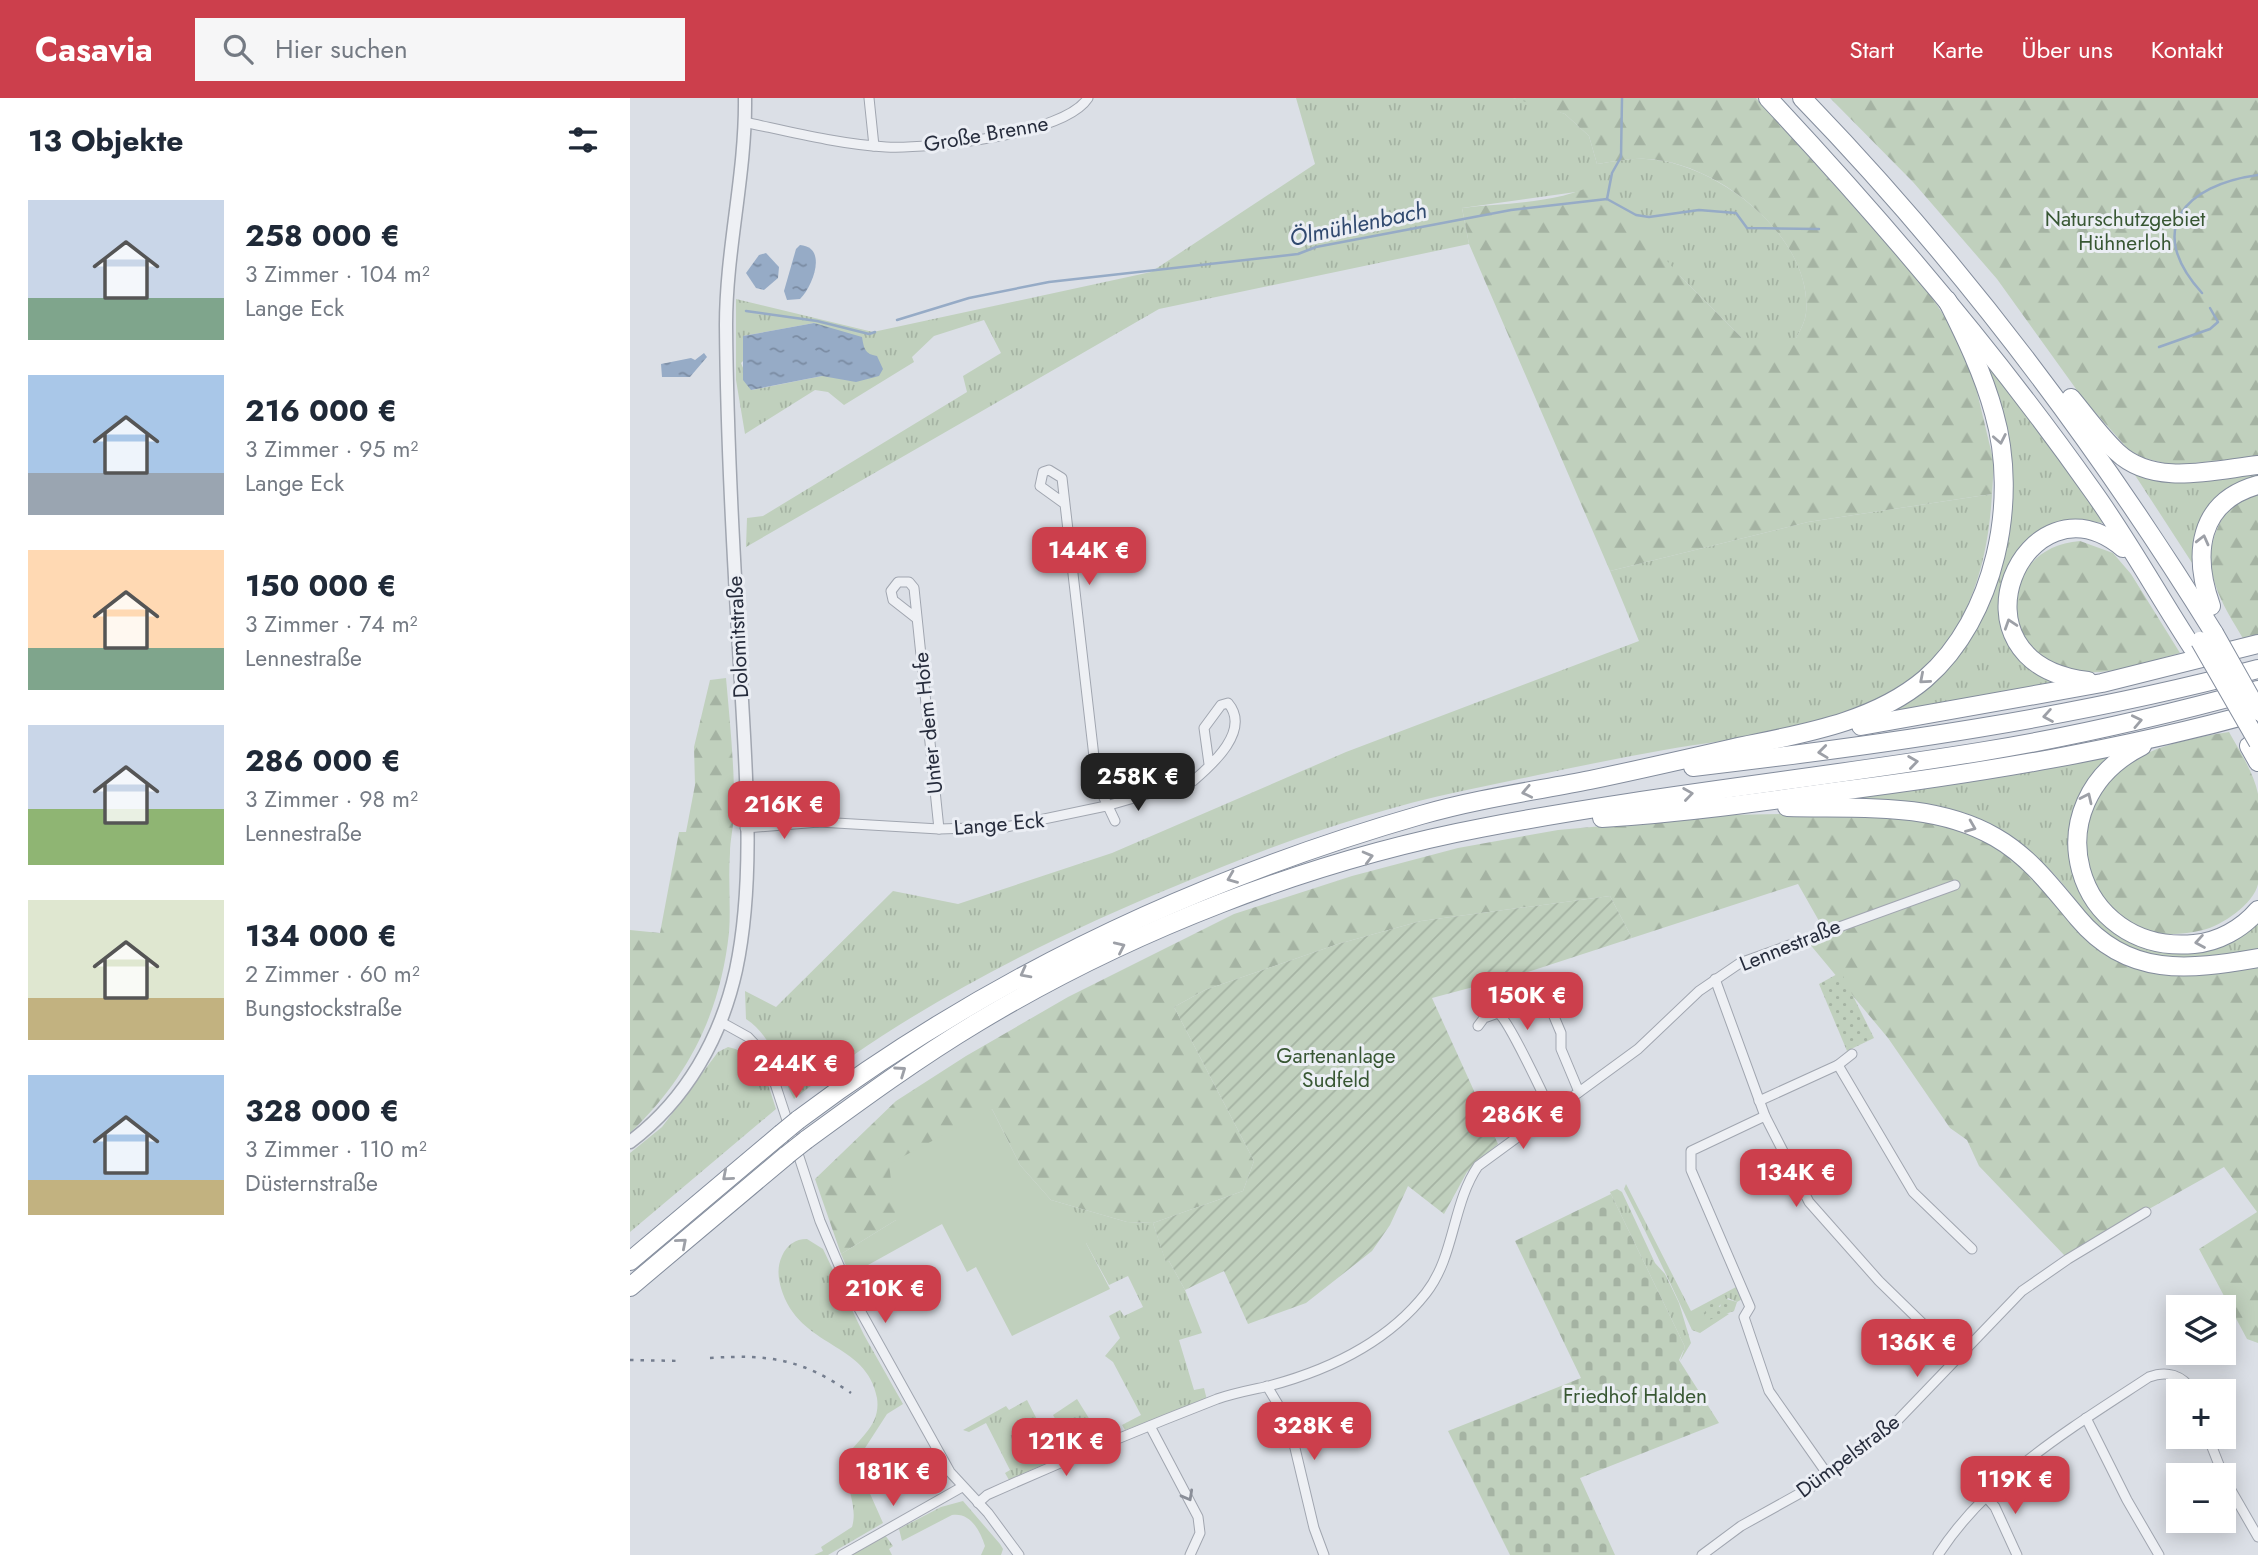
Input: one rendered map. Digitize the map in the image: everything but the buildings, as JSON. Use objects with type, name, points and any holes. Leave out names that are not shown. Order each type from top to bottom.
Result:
[{"type":"highway","points":[[1768,98],[1830,164],[2003,369],[2094,493],[2171,615]]},
{"type":"highway","points":[[1524,822],[1607,818],[1734,805],[1945,777],[2158,739],[2258,712],[2083,458],[2013,364],[1919,248],[1779,98]]},
{"type":"highway","points":[[1802,98],[1903,195],[1977,280],[2066,393],[2116,451],[2139,466],[2178,473],[2258,465]]},
{"type":"highway","points":[[1818,114],[1952,265],[2029,360],[2090,442],[2207,638],[2253,744],[2258,762]]},
{"type":"highway","points":[[630,1261],[798,1120],[938,1023],[1028,971],[1132,919],[1252,870],[1425,814],[1798,734],[1883,709],[1902,697],[1927,676],[1949,652],[1976,608],[1987,581],[2002,518],[2003,455],[1995,416],[1982,373],[1947,300]]},
{"type":"highway","points":[[2066,393],[2211,606]]},
{"type":"highway","points":[[2207,638],[2211,606],[2203,584],[2200,555],[2208,523],[2220,507],[2235,494],[2258,485]]},
{"type":"highway","points":[[630,1287],[806,1140],[904,1068],[980,1021],[1096,958],[1160,929],[1302,876],[1481,828],[1668,797],[1982,752],[2138,721],[2258,690],[2207,638],[2171,615],[2128,552],[2109,536],[2093,531],[2069,530],[2044,537],[2031,546],[2018,562],[2007,592],[2006,609],[2015,637],[2022,649],[2043,668],[2073,679],[2102,683]]},
{"type":"highway","points":[[1798,734],[1856,727],[2102,683],[2258,644]]},
{"type":"highway","points":[[1594,779],[1831,751],[2051,716],[2183,689],[2258,669]]},
{"type":"highway","points":[[2158,739],[2115,762],[2091,789],[2079,816],[2077,843],[2087,887],[2108,916],[2122,927],[2165,944],[2203,943],[2222,937],[2238,928],[2258,910]]},
{"type":"highway","points":[[1734,805],[1891,809],[1947,818],[1994,837],[2032,864],[2094,935],[2127,955],[2148,964],[2185,969],[2258,958]]},
{"type":"street","name":"Dolomitstraße","points":[[630,1142],[680,1093],[708,1051],[736,971],[741,938],[746,811],[726,323],[745,98]]},
{"type":"street","points":[[869,98],[874,146]]},
{"type":"street","name":"Große Brenne","points":[[744,122],[874,146],[923,146],[1038,129],[1073,114],[1088,98]]},
{"type":"street","points":[[1065,505],[1097,783],[1115,821]]},
{"type":"street","name":"Unter dem Hofe","points":[[916,618],[939,829]]},
{"type":"street","name":"Lange Eck","points":[[746,828],[818,822],[939,829],[1006,827],[1106,806],[1193,780],[1209,764],[1234,735],[1235,715],[1228,703],[1221,705],[1204,729],[1209,764]]},
{"type":"street","name":"Lange Eck","points":[[746,811],[800,816],[818,822]]},
{"type":"street","name":"Lennestraße","points":[[978,1503],[987,1495],[1150,1426],[1233,1394],[1267,1386],[1350,1355],[1395,1325],[1432,1286],[1450,1244],[1466,1189],[1478,1166],[1552,1114],[1660,1031],[1715,979],[1764,952],[1955,885]]},
{"type":"street","points":[[1715,979],[1765,1116],[1810,1202],[1879,1281],[1958,1358]]},
{"type":"street","points":[[1550,1007],[1561,1033],[1561,1049],[1579,1092]]},
{"type":"street","points":[[1478,1026],[1484,1018],[1498,1013],[1504,1017],[1552,1114]]},
{"type":"street","points":[[720,1022],[748,1037],[766,1056],[820,1221],[839,1268],[930,1438],[962,1487],[978,1503],[1016,1554]]},
{"type":"street","points":[[1759,1101],[1838,1065],[1852,1054]]},
{"type":"street","points":[[1838,1065],[1913,1192],[1972,1249]]},
{"type":"street","points":[[1765,1116],[1691,1151],[1691,1170],[1750,1307],[1744,1317],[1769,1391],[1828,1475]]},
{"type":"street","name":"Dümpelstraße","points":[[1702,1555],[1741,1526],[1828,1475],[1898,1420],[2022,1291],[2068,1259],[2146,1212]]},
{"type":"street","points":[[1938,1555],[1960,1525],[2022,1465],[2086,1418],[2158,1373],[2178,1376],[2181,1379]]},
{"type":"street","points":[[1267,1386],[1289,1423],[1314,1528],[1324,1555]]},
{"type":"street","points":[[2086,1418],[2127,1500],[2160,1555]]},
{"type":"street","points":[[1150,1426],[1198,1517],[1200,1533],[1190,1555]]},
{"type":"street","points":[[842,1555],[962,1487]]},
{"type":"street","points":[[1987,1498],[1995,1507],[2017,1555]]},
{"type":"street","points":[[2236,1498],[2258,1537]]},
{"type":"green space","points":[[1296,98],[1513,98],[1532,102],[1565,114],[1589,136],[1597,164],[1640,159],[1674,163],[1730,189],[1755,209],[1777,232],[1794,257],[1804,285],[1805,320],[1796,338],[1742,338],[1681,277],[1583,191],[1462,208],[1469,244],[1159,309],[746,547],[747,518],[763,516],[967,392],[963,376],[1001,353],[984,320],[934,336],[912,357],[914,362],[844,405],[828,392],[815,390],[745,434],[736,380],[736,299],[873,332],[1151,272],[1315,164]],"holes":[[[814,323],[869,355],[851,379],[822,376],[752,390],[741,363],[744,360],[743,336]]]},
{"type":"green space","points":[[1513,98],[1756,98],[1924,285],[1948,322],[1972,371],[1994,463],[1992,494],[1808,522],[1610,571],[1469,244],[1462,208],[1550,199],[1599,182],[1681,277],[1742,338],[1796,338],[1806,313],[1804,285],[1794,257],[1777,231],[1755,208],[1729,189],[1702,173],[1673,163],[1640,159],[1597,164],[1589,136],[1565,114]]},
{"type":"green space","name":"Naturschutzgebiet Hühnerloh","points":[[1830,98],[2258,98],[2258,457],[2172,465],[2144,458],[2129,450],[2084,400],[1997,279],[1913,182]]},
{"type":"green space","points":[[1979,348],[2108,524],[2079,521],[2050,527],[2023,547],[2004,578],[1999,612],[2003,629],[2019,651],[2046,674],[2062,683],[1885,713],[1956,655],[2012,495],[2011,459],[2003,412]]},
{"type":"green space","points":[[2258,469],[2258,478],[2229,491],[2196,569],[2133,472]]},
{"type":"green space","points":[[1992,494],[1980,571],[1962,617],[1949,639],[1914,677],[1894,693],[1865,707],[1780,732],[1639,755],[1425,799],[1283,844],[1127,906],[979,978],[884,1035],[794,1099],[770,1045],[746,1019],[745,991],[776,1007],[893,891],[958,904],[1112,853],[1346,752],[1639,641],[1610,571],[1808,522]]},
{"type":"green space","points":[[2258,494],[2258,635],[2244,640],[2215,584],[2211,555],[2220,523],[2227,513],[2236,504]]},
{"type":"green space","points":[[2080,541],[2113,553],[2131,574],[2180,653],[2131,667],[2080,672],[2053,665],[2033,650],[2021,629],[2016,607],[2020,584],[2031,563],[2051,548]]},
{"type":"green space","points":[[726,678],[734,816],[730,844],[730,913],[725,963],[718,991],[698,1043],[669,1090],[630,1133],[630,930],[660,933],[679,832],[686,832],[695,785],[694,747],[710,680]]},
{"type":"green space","points":[[2229,732],[2250,770],[2258,794],[2258,884],[2255,892],[2236,913],[2203,930],[2170,934],[2136,927],[2117,915],[2102,898],[2093,877],[2087,832],[2092,810],[2101,790],[2115,773],[2140,756],[2184,741]]},
{"type":"green space","points":[[2114,754],[2086,785],[2072,826],[2174,950],[2258,918],[2258,951],[2189,959],[2161,958],[2131,951],[2117,943],[2092,921],[2061,882],[2029,851],[1991,825],[1970,815],[1948,808],[1902,802],[1809,802]]},
{"type":"green space","points":[[1842,813],[1899,815],[1933,820],[1960,828],[1985,840],[2008,856],[2050,892],[2109,953],[2258,964],[2258,1343],[2247,1339],[2236,1318],[2236,1295],[2224,1295],[2199,1249],[2257,1212],[2224,1167],[2065,1256],[1979,1166],[1967,1140],[1950,1128],[1888,1038],[1808,942],[1827,935],[1798,884],[1632,938],[1610,896],[1421,921],[1338,944],[1205,990],[1174,1007],[1254,1161],[1243,1191],[1153,1223],[1127,1222],[1051,1200],[1020,1165],[992,1109],[896,1220],[841,1254],[815,1179],[896,1101],[966,1056],[1068,997],[1234,914],[1352,876],[1458,848],[1558,830],[1726,815]]},
{"type":"green space","name":"Gartenanlage Sudfeld","points":[[1610,896],[1632,938],[1522,974],[1432,998],[1498,1144],[1467,1172],[1444,1214],[1408,1186],[1390,1225],[1372,1251],[1306,1303],[1248,1324],[1224,1271],[1185,1290],[1169,1261],[1166,1263],[1153,1223],[1243,1191],[1254,1161],[1174,1007],[1205,990],[1338,944],[1421,921]]},
{"type":"green space","points":[[1841,972],[1874,1038],[1847,1051],[1819,984]]},
{"type":"green space","points":[[728,1047],[748,1055],[755,1062],[761,1070],[776,1109],[630,1232],[630,1153],[662,1127],[718,1052]]},
{"type":"green space","points":[[992,1109],[1020,1165],[1051,1200],[1083,1216],[1095,1238],[1086,1243],[1110,1289],[1012,1336],[976,1267],[967,1272],[942,1224],[850,1275],[841,1254],[896,1220],[889,1164]]},
{"type":"green space","points":[[1626,1184],[1691,1311],[1738,1286],[1744,1298],[1737,1302],[1728,1298],[1718,1307],[1706,1306],[1729,1314],[1700,1333],[1692,1330],[1624,1189]]},
{"type":"green space","points":[[1617,1189],[1622,1192],[1655,1263],[1665,1274],[1679,1303],[1691,1343],[1680,1361],[1685,1347],[1610,1192]]},
{"type":"green space","name":"Friedhof Halden","points":[[1611,1194],[1685,1347],[1679,1360],[1719,1423],[1580,1478],[1615,1555],[1510,1555],[1448,1431],[1581,1378],[1515,1241]]},
{"type":"green space","points":[[1051,1200],[1127,1222],[1153,1223],[1166,1262],[1169,1261],[1185,1290],[1202,1333],[1179,1340],[1194,1390],[1204,1388],[1207,1400],[1125,1430],[1122,1425],[1141,1415],[1113,1362],[1105,1356],[1120,1338],[1109,1316],[1120,1310],[1124,1316],[1143,1307],[1128,1276],[1109,1285],[1086,1243]]},
{"type":"green space","points":[[807,1239],[823,1249],[864,1335],[903,1404],[887,1414],[856,1462],[883,1523],[828,1555],[814,1555],[823,1551],[821,1547],[852,1527],[854,1518],[846,1475],[846,1457],[873,1423],[877,1398],[871,1379],[860,1365],[802,1323],[790,1308],[781,1288],[779,1268],[784,1252],[795,1241]]},
{"type":"green space","points":[[1723,1298],[1737,1302],[1734,1311],[1703,1322],[1706,1306],[1712,1303],[1720,1307]]},
{"type":"green space","points":[[1077,1399],[1103,1441],[1076,1452],[1053,1415]]},
{"type":"green space","points":[[1027,1400],[1045,1435],[1052,1432],[1064,1455],[1009,1480],[1005,1473],[1010,1470],[986,1423],[969,1432],[963,1430],[1006,1406],[1009,1410]]},
{"type":"green space","points":[[963,1501],[1000,1544],[1003,1549],[1001,1555],[981,1555],[985,1546],[977,1528],[969,1519],[958,1515],[952,1515],[902,1541],[899,1529],[941,1507]]},
{"type":"green space","points":[[885,1535],[893,1546],[889,1549],[892,1555],[851,1555]]},
{"type":"water","points":[[800,245],[809,247],[814,252],[816,260],[813,277],[800,299],[787,300],[784,291],[796,249]]},
{"type":"water","points":[[766,253],[779,267],[778,278],[764,290],[756,288],[746,273],[759,255]]},
{"type":"water","points":[[814,323],[862,337],[866,350],[877,356],[883,369],[879,376],[856,382],[822,376],[751,390],[743,380],[743,336]]},
{"type":"water","points":[[704,353],[707,357],[690,377],[662,377],[661,364],[691,358],[695,360]]},
{"type":"waterway","points":[[1607,199],[1612,173],[1621,157],[1622,98]]},
{"type":"waterway","name":"Ölmühlenbach","points":[[2202,293],[2185,270],[2176,249],[2175,230],[2181,214],[2193,200],[2210,189],[2232,180],[2258,175]]},
{"type":"waterway","name":"Ölmühlenbach","points":[[897,320],[969,298],[1049,282],[1298,254],[1316,247],[1511,210],[1607,199],[1636,215],[1649,217],[1699,210],[1736,213],[1747,228],[1819,229]]},
{"type":"waterway","name":"Ölmühlenbach","points":[[2159,347],[2210,329],[2218,322],[2210,308]]},
{"type":"waterway","name":"Ölmühlenbach","points":[[746,311],[817,321],[869,334],[875,332]]},
{"type":"railway","points":[[710,1358],[750,1357],[784,1361],[817,1373],[851,1393]]},
{"type":"railway","points":[[630,1360],[682,1361]]}]
